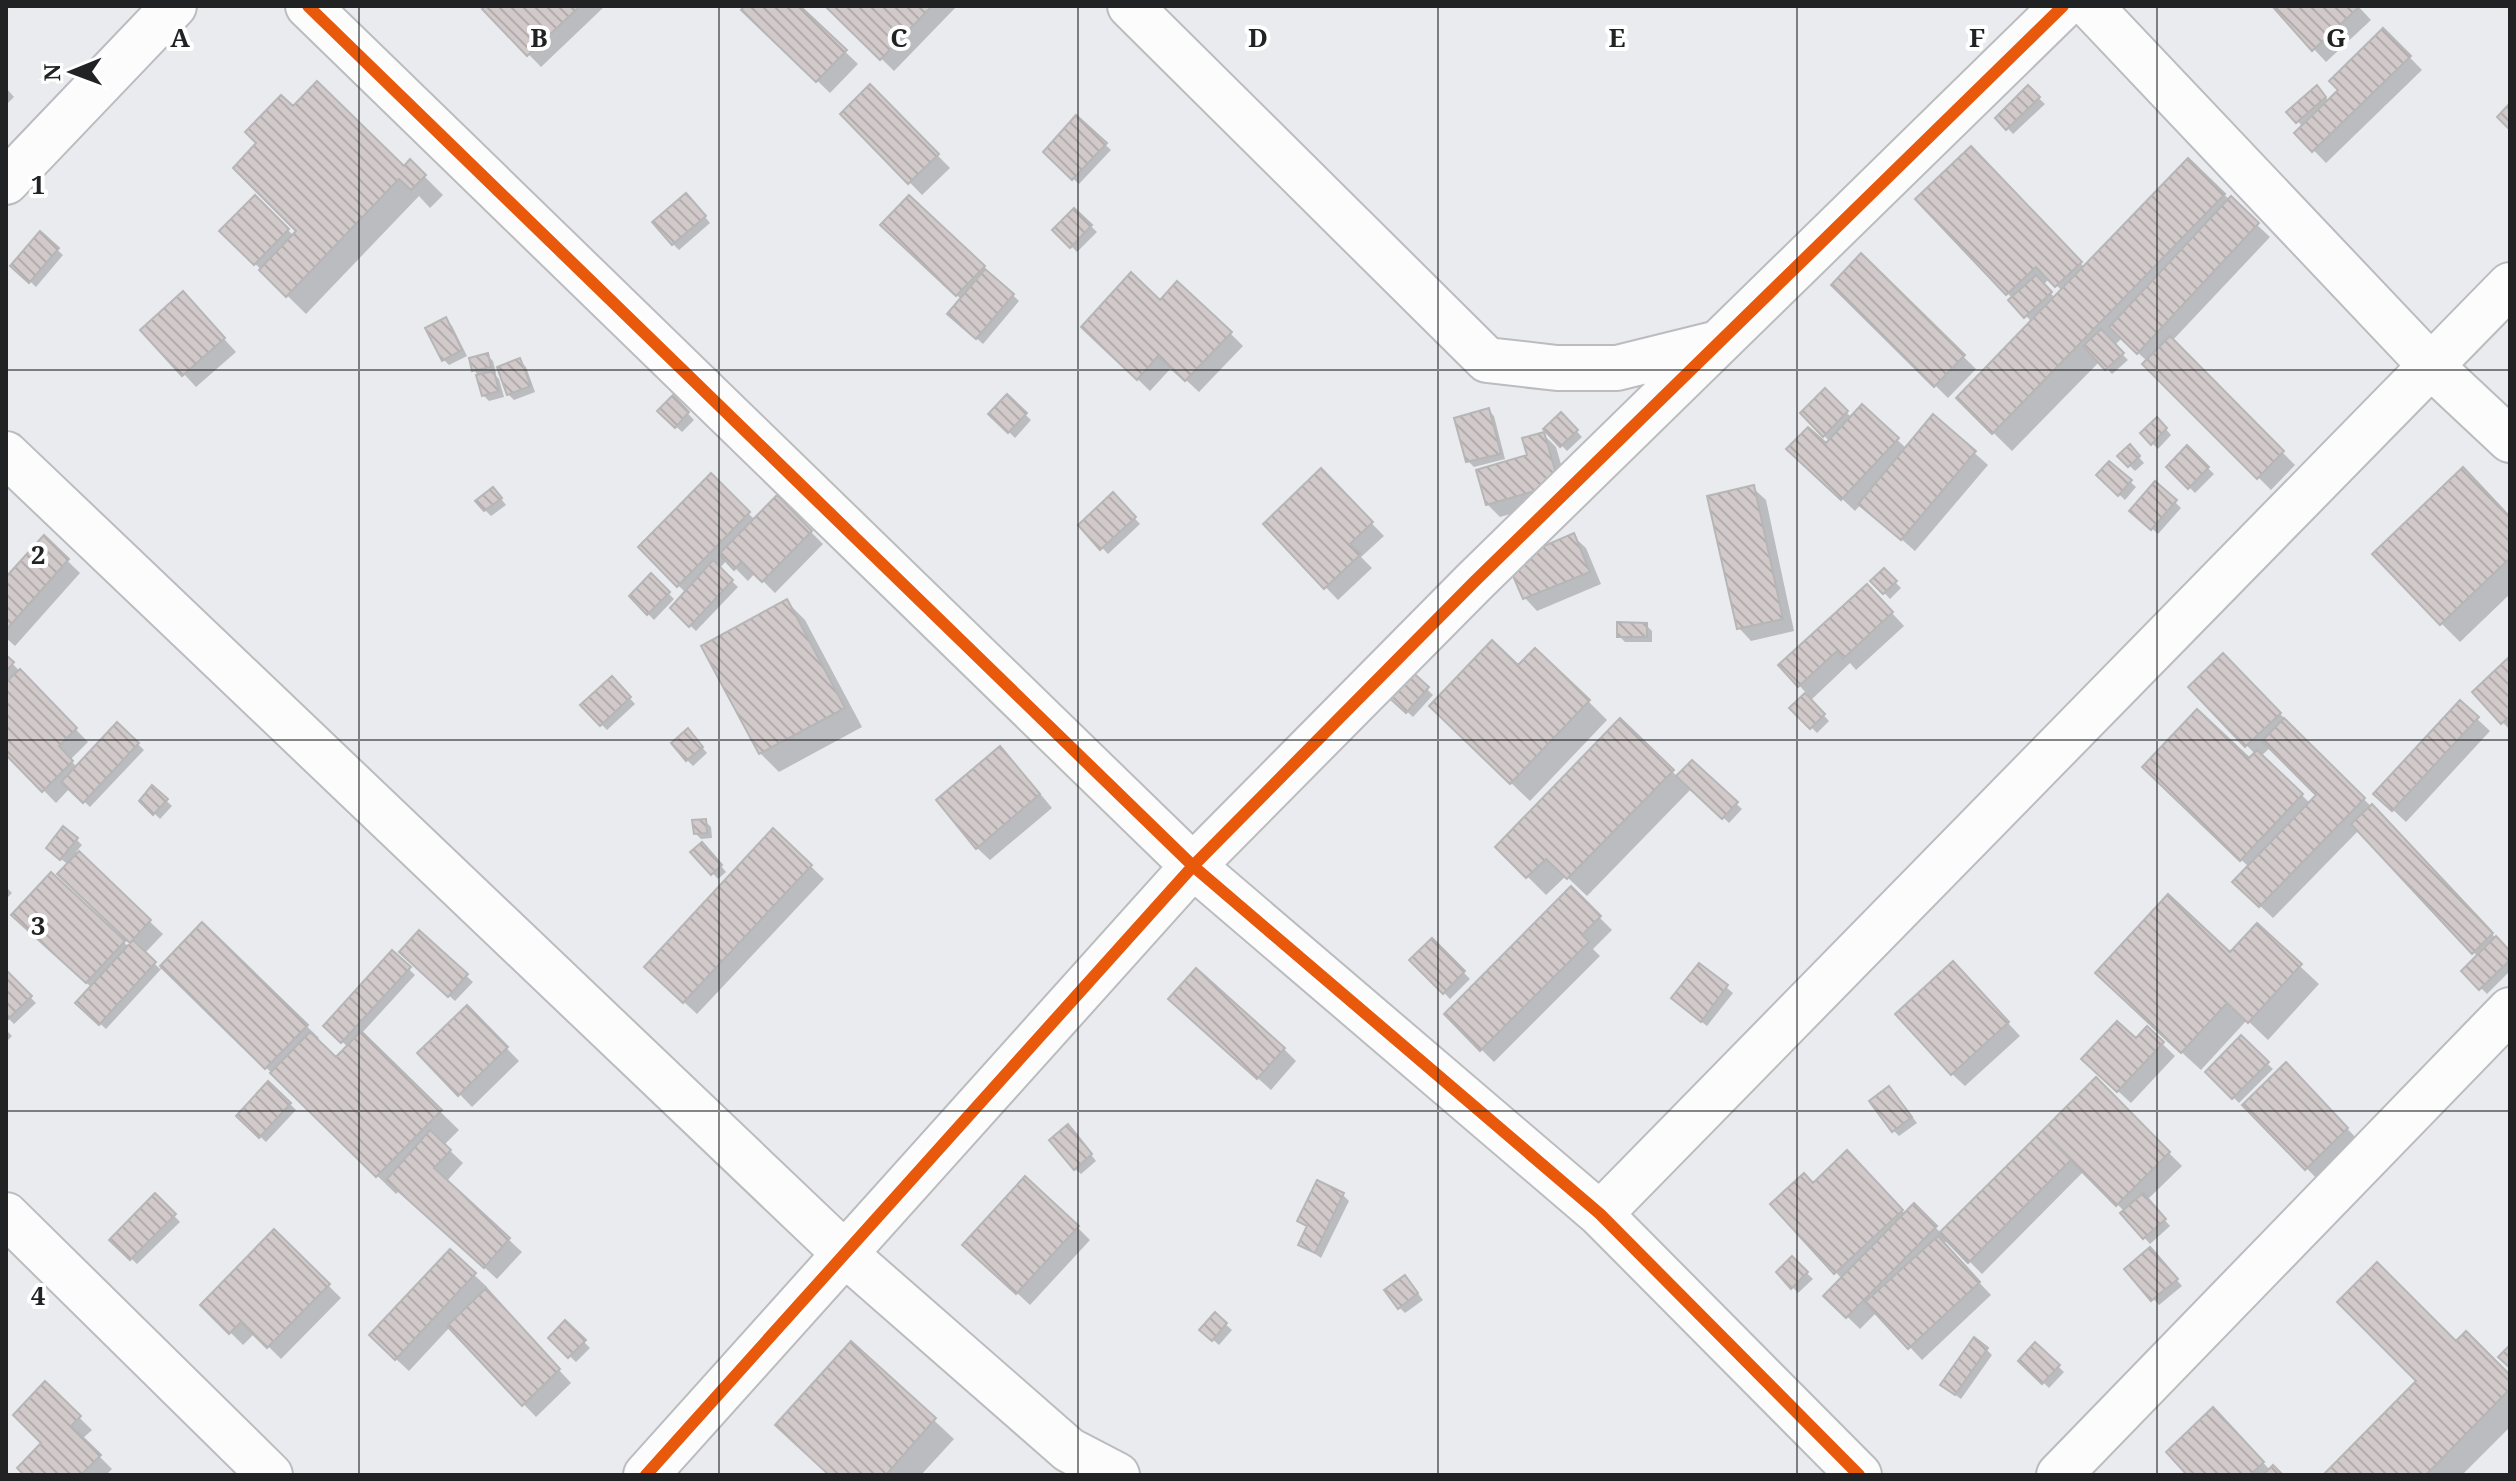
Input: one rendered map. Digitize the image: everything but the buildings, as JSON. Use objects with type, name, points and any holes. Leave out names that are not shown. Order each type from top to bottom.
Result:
[{"type":"street","points":[[6,182],[174,6]]},
{"type":"street","points":[[308,6],[1193,866],[1600,1214],[1859,1475]]},
{"type":"street","points":[[1130,6],[1487,360],[1557,368],[1617,368],[1716,344]]},
{"type":"street","points":[[646,1475],[1193,866],[1474,582],[2063,6]]},
{"type":"street","points":[[2090,6],[2431,366],[2510,440]]},
{"type":"street","points":[[1600,1214],[2510,285]]},
{"type":"street","points":[[6,454],[844,1253],[1069,1450],[1117,1475]]},
{"type":"street","points":[[2059,1475],[2510,1010]]},
{"type":"street","points":[[6,1215],[270,1475]]},
{"type":"cycle path","points":[[308,6],[1193,866],[1600,1214],[1859,1475]]},
{"type":"cycle path","points":[[646,1475],[1193,866],[1474,582],[2063,6]]}]
